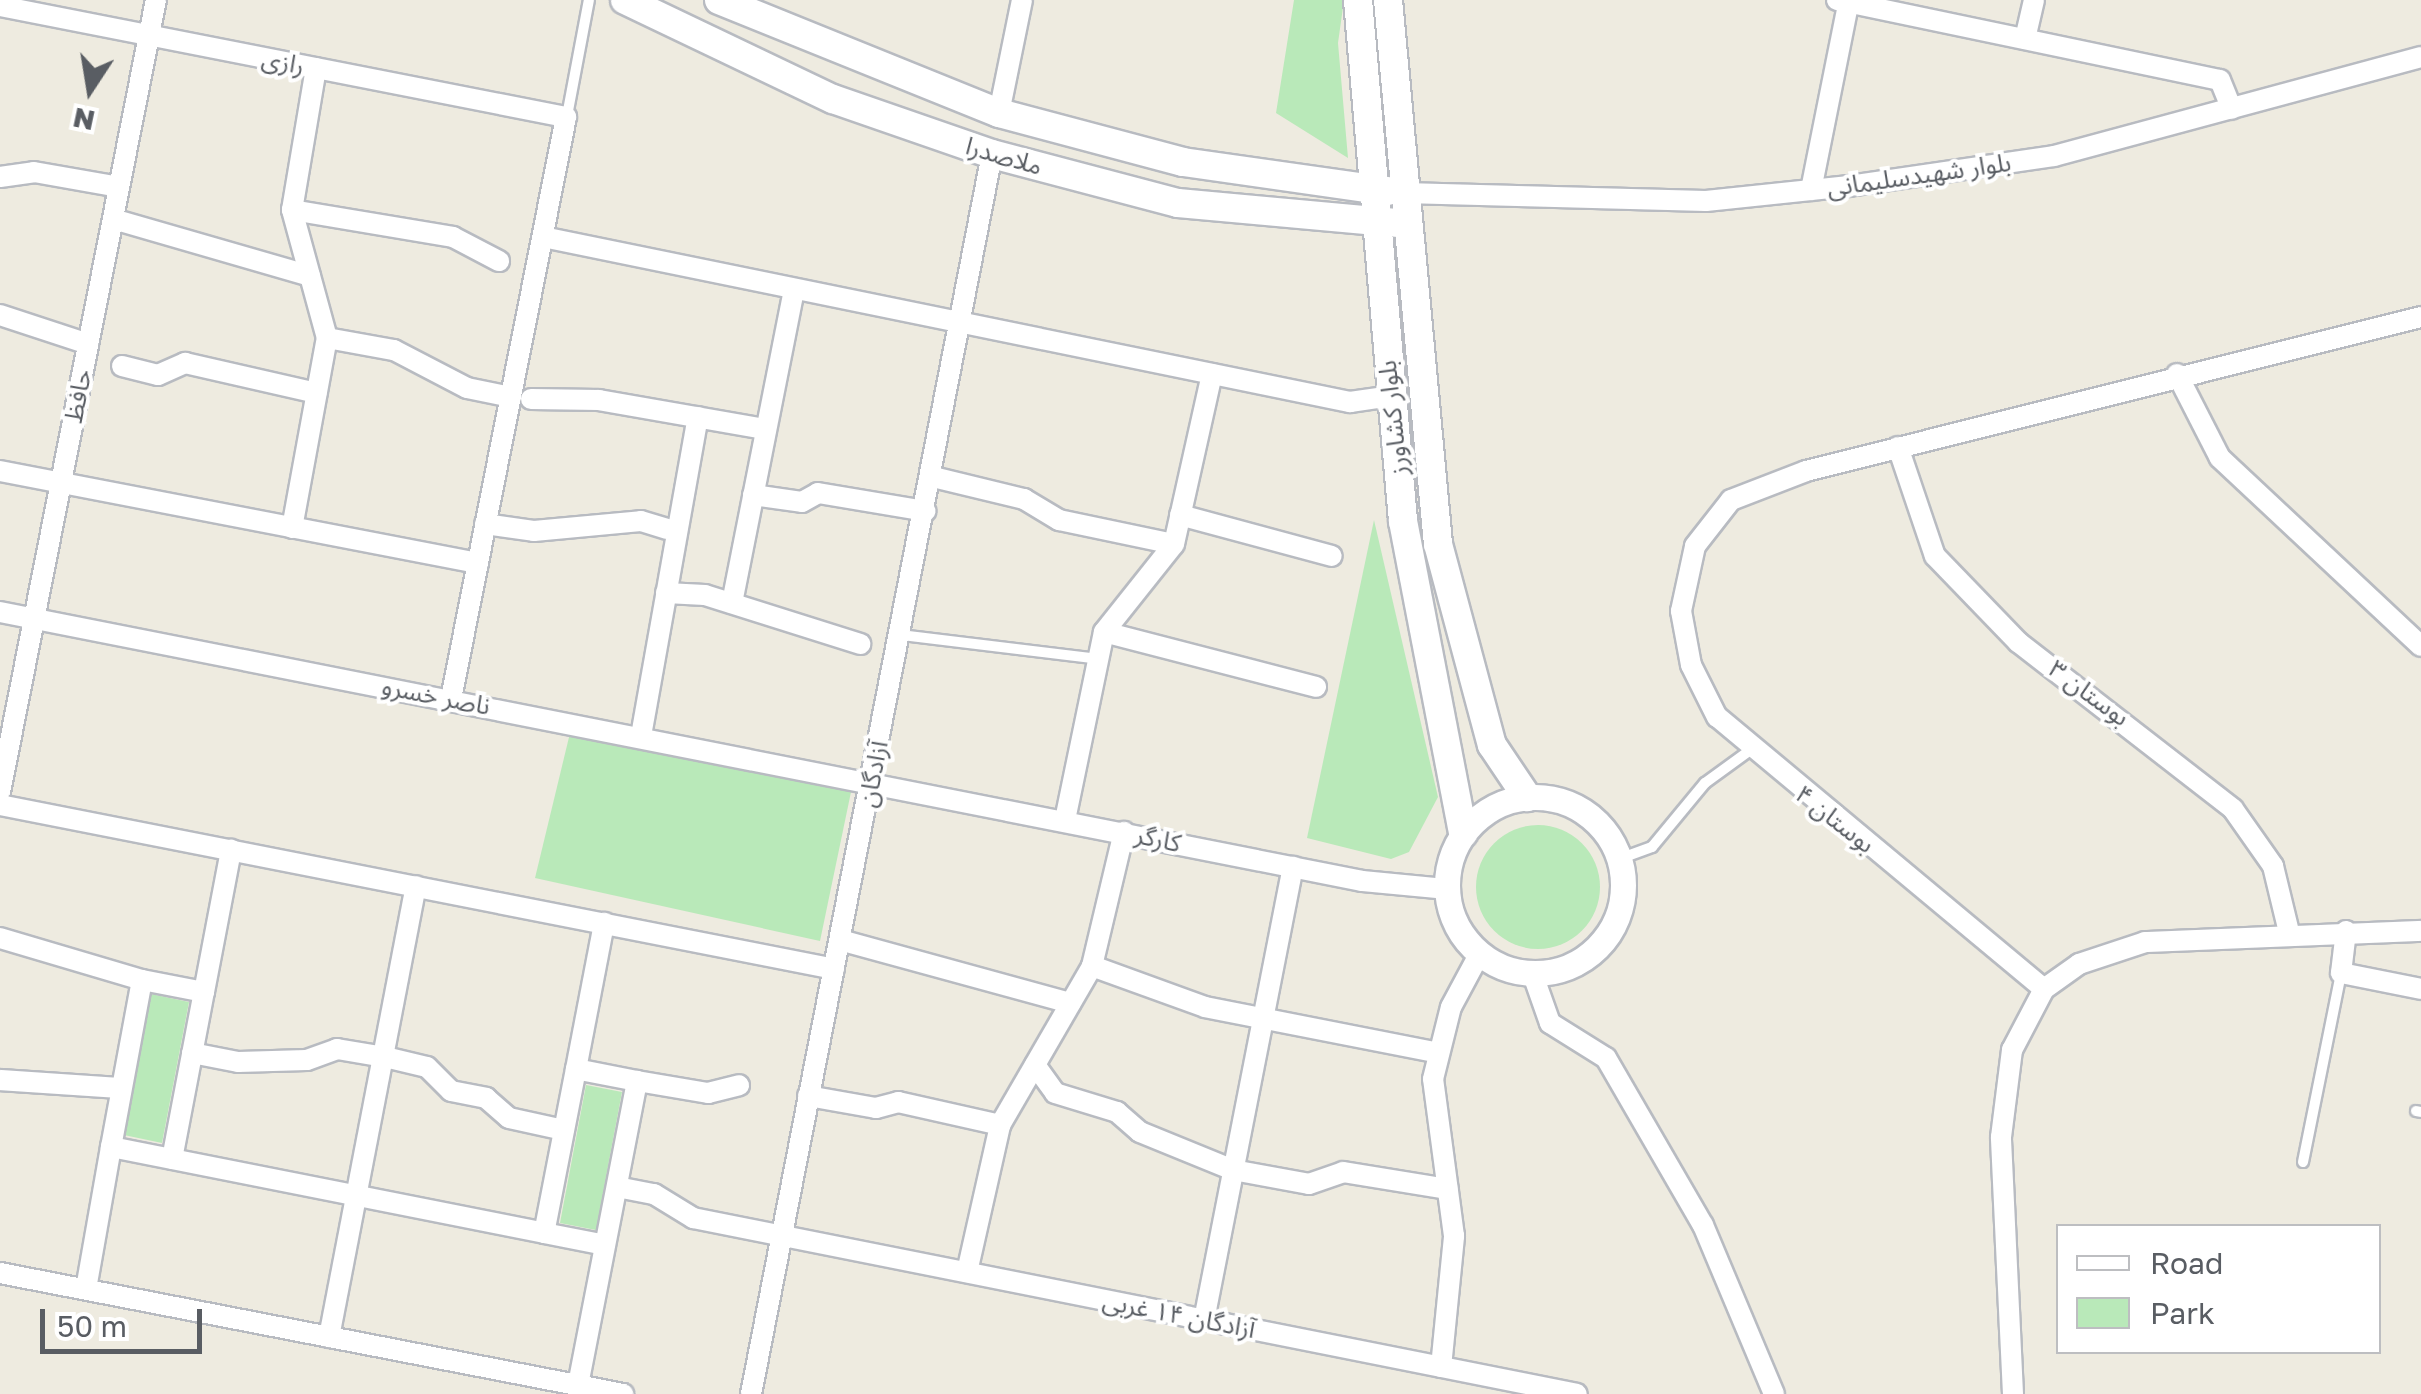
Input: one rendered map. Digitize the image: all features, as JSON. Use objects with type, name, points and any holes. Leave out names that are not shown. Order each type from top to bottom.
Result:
[{"type":"main road","name":"ملاصدرا","points":[[625,0],[833,99],[992,154],[1178,203],[1374,224],[1407,224]]},
{"type":"main road","name":"ملاصدرا","points":[[719,0],[1000,114],[1184,162],[1404,193]]},
{"type":"main road","name":"بلوار کشاورز","points":[[1358,0],[1374,224],[1404,521],[1463,832]]},
{"type":"main road","name":"بلوار کشاورز","points":[[1388,0],[1438,544],[1492,746],[1527,797]]},
{"type":"street","name":"حافظ","points":[[1,781],[156,0]]},
{"type":"street","points":[[1000,114],[1022,0]]},
{"type":"street","points":[[2025,39],[2034,0]]},
{"type":"street","points":[[1812,190],[1845,1],[2220,80],[2232,109]]},
{"type":"street","name":"رازی","points":[[0,6],[566,118]]},
{"type":"street","name":"بلوار شهیدسلیمانی","points":[[1404,193],[1562,203],[1812,190],[2054,156],[2421,57]]},
{"type":"street","points":[[292,528],[327,338],[292,210],[316,68]]},
{"type":"street","points":[[451,699],[485,524],[521,398],[543,236],[566,118]]},
{"type":"street","name":"آزادگان","points":[[751,1394],[933,477],[992,154]]},
{"type":"street","points":[[0,177],[34,172],[120,186]]},
{"type":"street","points":[[292,210],[453,237],[498,261]]},
{"type":"street","points":[[113,219],[310,276]]},
{"type":"street","points":[[543,236],[1350,402],[1392,396]]},
{"type":"street","points":[[732,603],[794,289]]},
{"type":"street","points":[[0,315],[88,344]]},
{"type":"street","points":[[1898,447],[2177,374],[2421,317]]},
{"type":"street","points":[[327,338],[394,350],[467,388],[766,429]]},
{"type":"street","points":[[122,366],[158,375],[185,364],[317,393]]},
{"type":"street","points":[[1065,820],[1104,632],[1174,544],[1212,374]]},
{"type":"street","points":[[2177,374],[2220,458],[2421,646]]},
{"type":"street","points":[[641,736],[698,417]]},
{"type":"street","name":"بوستان ۴","points":[[1898,447],[1731,500],[1695,546],[1681,611],[1700,682],[1749,751],[2044,990]]},
{"type":"street","name":"بوستان ۳","points":[[1898,447],[1935,556],[2018,642],[2233,809],[2272,866],[2289,932]]},
{"type":"street","points":[[0,471],[478,563]]},
{"type":"street","points":[[933,477],[1024,500],[1059,520],[1174,544]]},
{"type":"street","points":[[753,494],[802,502],[818,493],[926,511]]},
{"type":"street","points":[[1180,515],[1332,556]]},
{"type":"street","points":[[485,524],[534,531],[641,521],[667,529]]},
{"type":"street","points":[[666,593],[732,603],[860,644]]},
{"type":"street","name":"ناصر خسرو","points":[[0,612],[872,780]]},
{"type":"street","points":[[1104,632],[1316,687]]},
{"type":"street","name":"کارگر","points":[[872,780],[1292,867],[1446,889]]},
{"type":"street","points":[[1527,797],[1584,812],[1620,858],[1617,918],[1602,943],[1578,962],[1532,972],[1480,953],[1452,918],[1446,889],[1463,832],[1491,808],[1527,797]]},
{"type":"street","points":[[0,805],[834,968]]},
{"type":"street","points":[[967,1272],[1000,1126],[1092,966],[1124,832]]},
{"type":"street","points":[[172,1159],[231,850]]},
{"type":"street","points":[[1204,1320],[1292,867]]},
{"type":"street","points":[[329,1337],[361,1191],[416,886]]},
{"type":"street","points":[[544,1233],[604,923]]},
{"type":"street","points":[[2346,931],[2341,974],[2421,990]]},
{"type":"street","points":[[2013,1394],[2000,1138],[2012,1050],[2044,990],[2079,964],[2144,942],[2289,932],[2421,931]]},
{"type":"street","points":[[0,938],[142,980],[204,992]]},
{"type":"street","points":[[840,940],[1071,1002]]},
{"type":"street","points":[[1441,1367],[1454,1236],[1434,1079],[1440,1053],[1480,953]]},
{"type":"street","points":[[1092,966],[1263,1019],[1440,1053]]},
{"type":"street","points":[[1532,972],[1550,1022],[1606,1058],[1694,1208],[1774,1394]]},
{"type":"street","points":[[86,1290],[142,980]]},
{"type":"street","points":[[192,1053],[238,1062],[307,1060],[337,1049],[386,1057],[427,1067],[451,1091],[486,1098],[510,1118],[564,1130]]},
{"type":"street","points":[[1035,1065],[1055,1093],[1233,1170],[1309,1184],[1342,1172],[1448,1189]]},
{"type":"street","points":[[576,1069],[708,1093],[739,1084]]},
{"type":"street","points":[[0,1080],[122,1088]]},
{"type":"street","points":[[578,1385],[637,1081]]},
{"type":"street","points":[[808,1096],[876,1108],[898,1102],[1000,1126]]},
{"type":"street","points":[[110,1147],[271,1183],[305,1178],[606,1244]]},
{"type":"street","name":"آزادگان ۱۴ غربی","points":[[617,1187],[654,1194],[693,1218],[1577,1394]]},
{"type":"street","points":[[0,1273],[623,1394]]},
{"type":"lane","points":[[566,118],[589,0]]},
{"type":"lane","points":[[901,635],[1098,659]]},
{"type":"lane","points":[[1620,858],[1652,847],[1705,783],[1749,751]]},
{"type":"lane","points":[[2303,1162],[2341,974]]},
{"type":"green space","points":[[1294,0],[1344,0],[1338,43],[1348,158],[1276,113]]},
{"type":"green space","points":[[1374,520],[1438,797],[1409,852],[1391,859],[1307,838]]},
{"type":"green space","points":[[570,733],[851,792],[820,941],[535,878]]},
{"type":"green space","points":[[1538,825],[1562,830],[1582,843],[1595,863],[1600,887],[1595,911],[1582,931],[1562,944],[1538,949],[1514,944],[1494,931],[1481,911],[1476,887],[1481,863],[1494,843],[1514,830]]},
{"type":"green space","points":[[151,994],[189,1002],[162,1143],[124,1135]]},
{"type":"green space","points":[[586,1085],[622,1092],[596,1230],[560,1223]]}]
